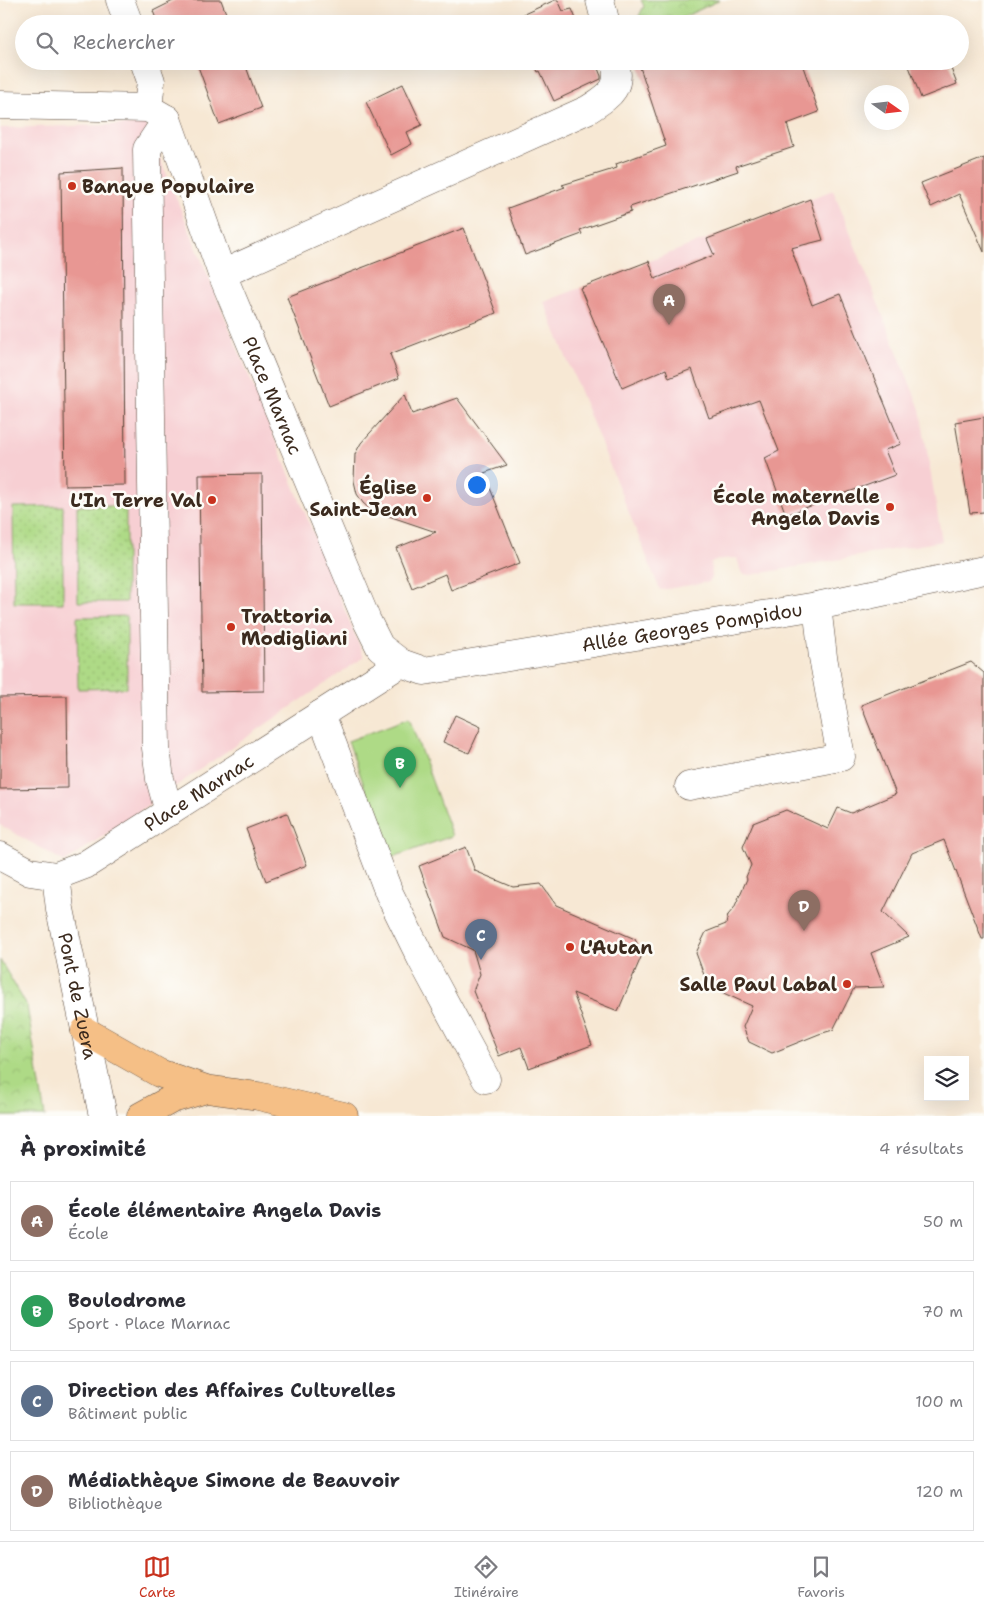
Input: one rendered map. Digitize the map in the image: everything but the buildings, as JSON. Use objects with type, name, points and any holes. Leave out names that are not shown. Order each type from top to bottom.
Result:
[{"type":"main road","points":[[85,1031],[159,1073],[206,1089],[258,1096],[344,1116]]},
{"type":"main road","points":[[141,1116],[172,1099],[206,1089]]},
{"type":"street","points":[[120,0],[126,15]]},
{"type":"street","points":[[600,0],[604,15]]},
{"type":"street","points":[[147,70],[157,114],[147,148],[156,748],[159,771],[169,812]]},
{"type":"street","points":[[222,274],[589,109],[612,94],[618,75],[617,70]]},
{"type":"street","points":[[0,105],[157,114]]},
{"type":"street","name":"Place Marnac","points":[[0,856],[30,872],[56,876],[85,865],[401,663],[380,647],[367,621],[157,114]]},
{"type":"street","name":"Allée Georges Pompidou","points":[[401,663],[424,672],[497,658],[628,639],[818,606],[984,570]]},
{"type":"street","points":[[689,786],[841,757],[823,657],[818,606]]},
{"type":"street","points":[[321,714],[389,893],[422,960],[486,1079]]},
{"type":"street","name":"Pont de Zuera","points":[[56,876],[60,909],[103,1116]]},
{"type":"shaded area","points":[[146,124],[364,657],[65,862],[0,825],[0,128]]},
{"type":"shaded area","points":[[833,190],[920,409],[942,541],[751,575],[741,572],[737,558],[722,559],[711,562],[712,577],[709,582],[660,590],[544,302]]},
{"type":"green space","points":[[641,0],[720,0],[688,15],[640,15],[644,6]]},
{"type":"green space","points":[[63,506],[63,603],[14,603],[13,507]]},
{"type":"green space","points":[[77,506],[126,506],[126,602],[78,602]]},
{"type":"green space","points":[[127,616],[127,688],[78,689],[77,617]]},
{"type":"green space","points":[[409,718],[452,836],[390,858],[348,741]]},
{"type":"green space","points":[[0,960],[27,1006],[45,1116],[0,1116]]},
{"type":"place","name":"Banque Populaire","points":[[72,186]]},
{"type":"place","name":"École élémentaire Angela Davis","points":[[669,325]]},
{"type":"place","name":"Église Saint-Jean","points":[[427,498]]},
{"type":"place","name":"L'In Terre Val","points":[[212,500]]},
{"type":"place","name":"École maternelle Angela Davis","points":[[890,507]]},
{"type":"place","name":"Trattoria Modigliani","points":[[231,627]]},
{"type":"place","name":"Boulodrome","points":[[400,788]]},
{"type":"place","name":"Médiathèque Simone de Beauvoir","points":[[804,931]]},
{"type":"place","name":"L'Autan","points":[[570,947]]},
{"type":"place","name":"Direction des Affaires Culturelles","points":[[481,960]]},
{"type":"place","name":"Salle Paul Labal","points":[[847,984]]}]
